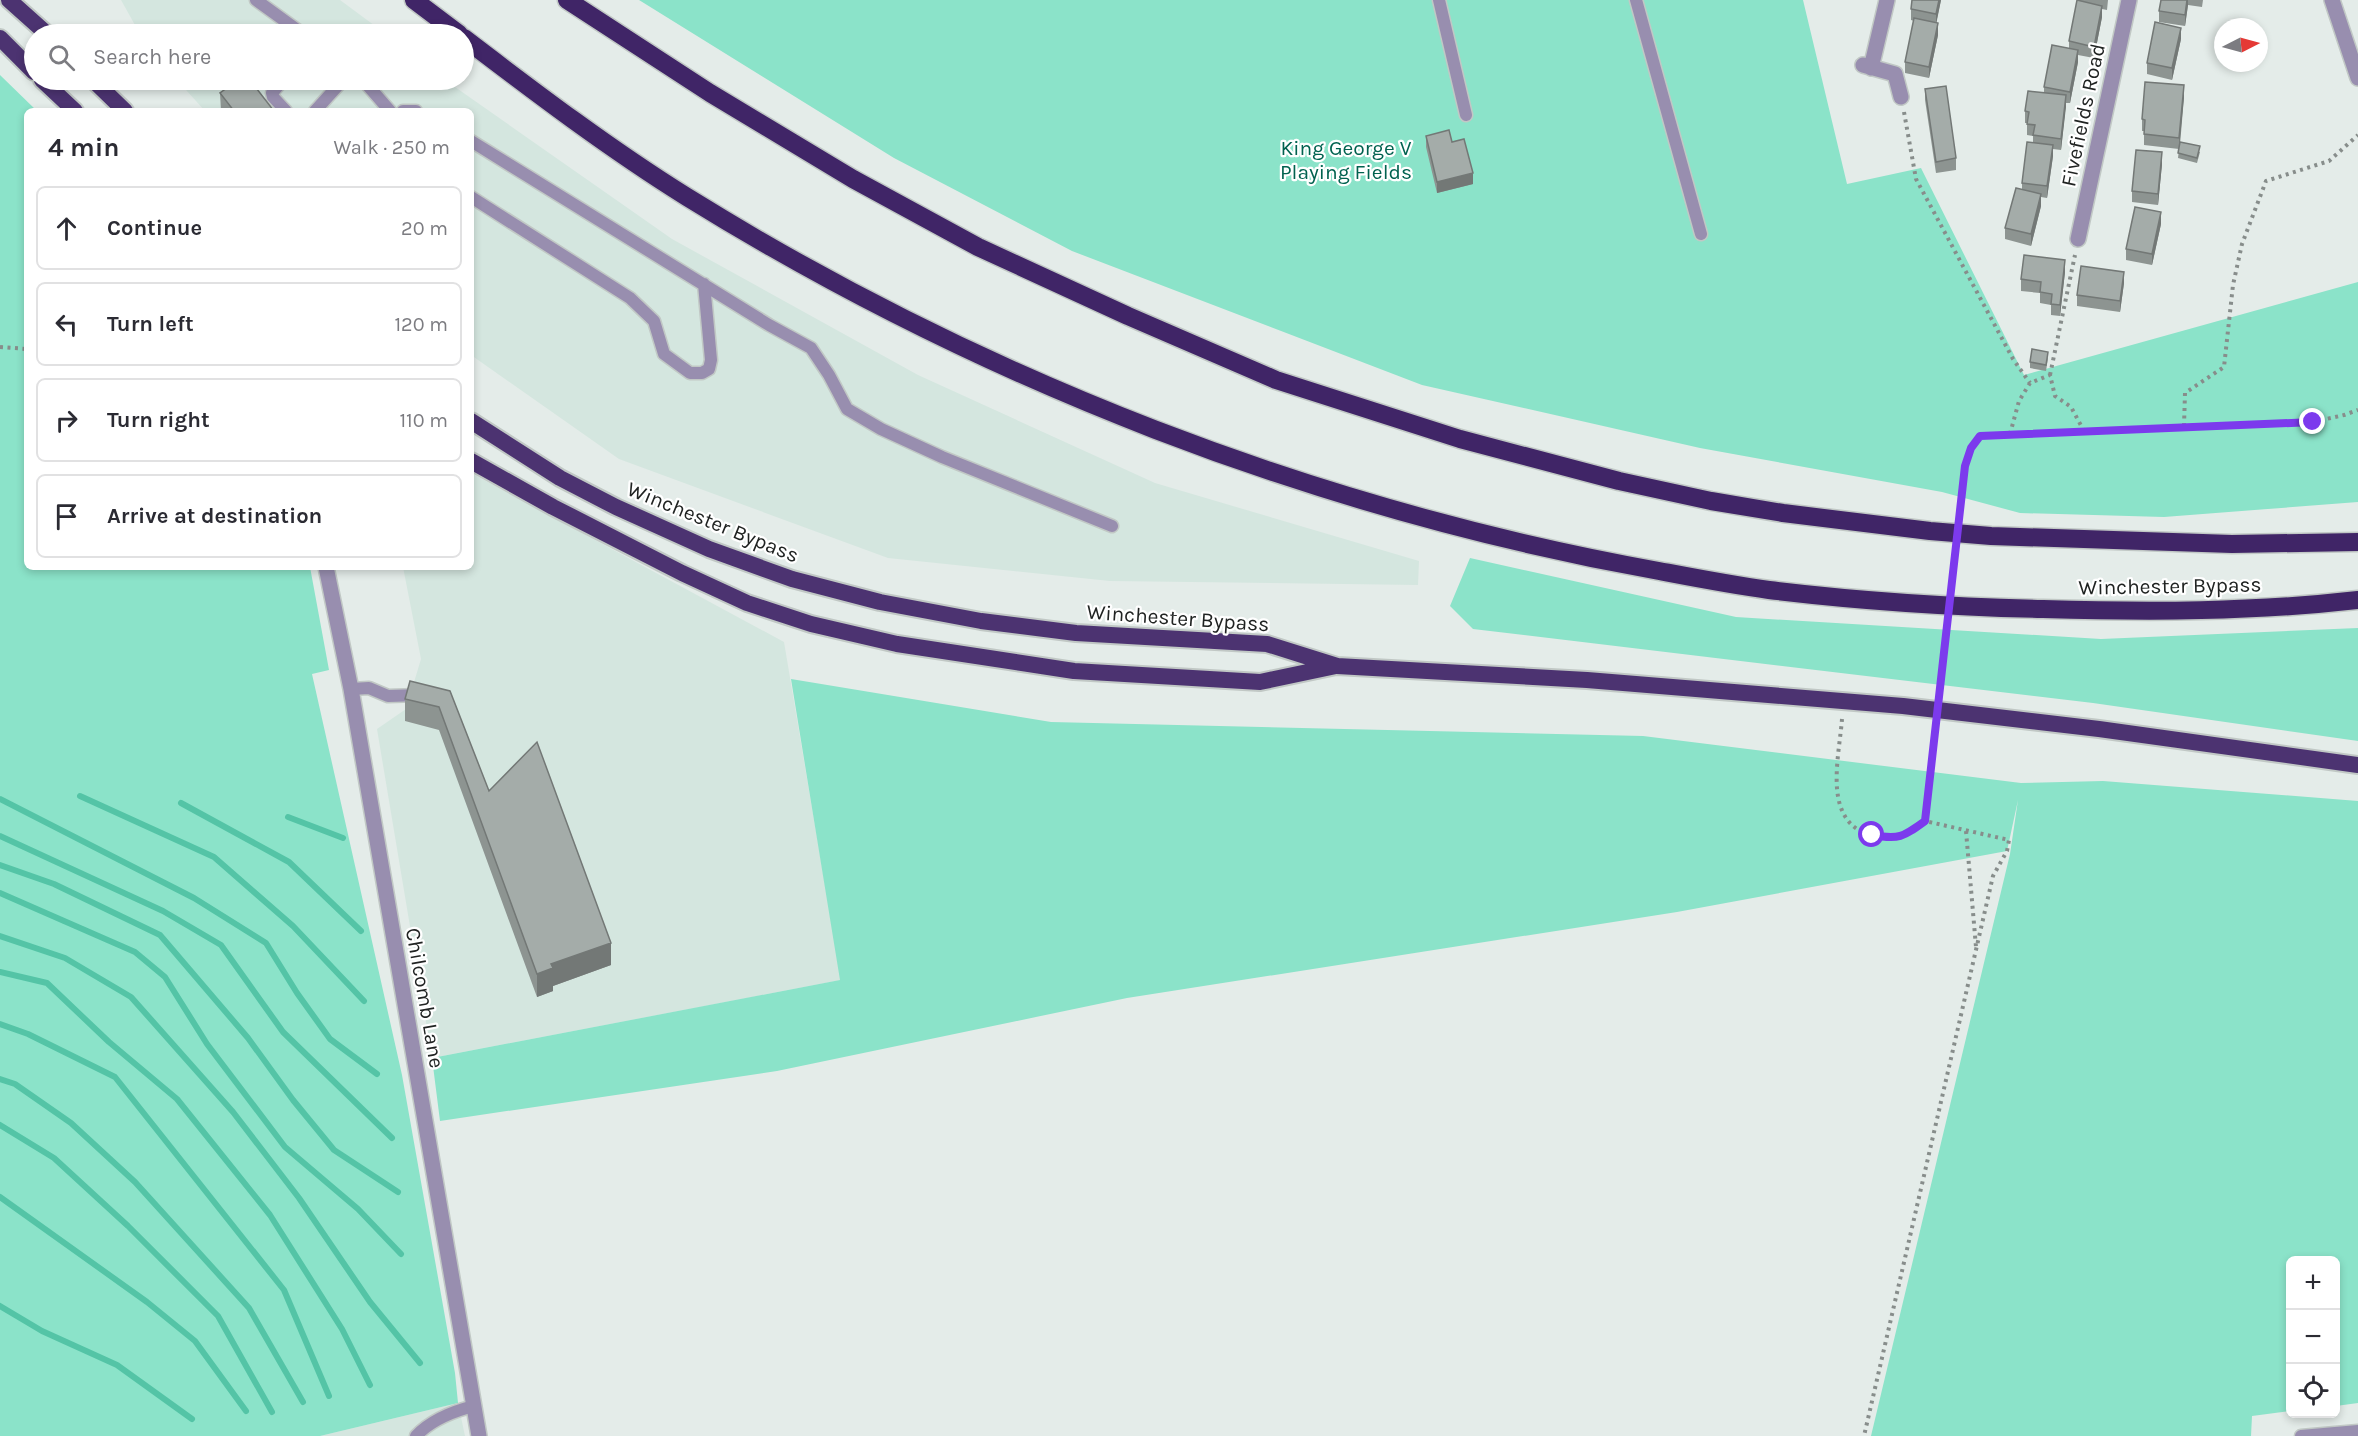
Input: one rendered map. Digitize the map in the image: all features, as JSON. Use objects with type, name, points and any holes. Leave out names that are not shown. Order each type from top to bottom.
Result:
[{"type":"highway","points":[[9,0],[36,24]]},
{"type":"highway","points":[[414,0],[446,24]]},
{"type":"highway","name":"Winchester Bypass","points":[[567,0],[710,93],[853,178],[978,247],[1128,316],[1276,380],[1460,439],[1619,481],[1711,501],[1783,513],[1930,531],[1991,536],[2232,544],[2358,542]]},
{"type":"highway","points":[[0,38],[24,62]]},
{"type":"highway","name":"Winchester Bypass","points":[[474,46],[535,93],[683,195],[785,255],[897,315],[1075,398],[1197,446],[1281,476],[1371,504],[1548,550],[1767,590],[1983,608],[2195,610],[2358,600]]},
{"type":"highway","points":[[53,90],[72,108]]},
{"type":"highway","points":[[103,90],[122,108]]},
{"type":"highway","name":"Winchester Bypass","points":[[474,423],[560,478],[616,507],[709,549],[792,579],[880,602],[981,621],[1076,633],[1267,645],[1337,666]]},
{"type":"highway","points":[[474,463],[553,507],[682,573],[747,603],[811,624],[897,644],[1074,670],[1260,682],[1337,666],[1587,680],[1881,704],[2099,729],[2358,765]]},
{"type":"street","points":[[1887,0],[1866,66],[1895,74],[1901,97]]},
{"type":"street","name":"Fivefields Road","points":[[2078,239],[2129,0]]},
{"type":"street","points":[[2332,0],[2358,78]]},
{"type":"street","name":"Chilcomb Lane","points":[[327,570],[351,690],[479,1436]]},
{"type":"lane","points":[[256,0],[284,24]]},
{"type":"lane","points":[[1439,0],[1466,115]]},
{"type":"lane","points":[[1636,0],[1701,234]]},
{"type":"lane","points":[[274,90],[273,97],[283,108]]},
{"type":"lane","points":[[318,108],[334,90]]},
{"type":"lane","points":[[372,90],[387,108]]},
{"type":"lane","points":[[474,143],[769,325],[811,348],[847,409],[881,429],[942,457],[1112,526]]},
{"type":"lane","points":[[474,199],[630,298],[654,321],[664,354],[690,373],[702,373],[708,369],[711,360],[704,284]]},
{"type":"lane","points":[[351,690],[369,688],[388,696],[434,695]]},
{"type":"lane","points":[[416,1436],[456,1410],[474,1406]]},
{"type":"lane","points":[[2301,1436],[2358,1431]]},
{"type":"path","points":[[1901,97],[1916,179],[2013,359],[2030,382]]},
{"type":"path","points":[[2184,426],[2185,393],[2224,367],[2235,274],[2242,244],[2266,181],[2329,161],[2358,135]]},
{"type":"path","points":[[2078,239],[2050,375],[2055,396],[2071,407],[2084,431]]},
{"type":"path","points":[[0,347],[24,349]]},
{"type":"path","points":[[2010,434],[2019,401],[2030,382],[2050,375]]},
{"type":"path","points":[[1842,718],[1836,785],[1840,810],[1850,825],[1872,835],[1887,838],[1904,836],[1925,821],[1965,466],[1971,448],[1980,436],[2313,422],[2358,410]]},
{"type":"path","points":[[1864,1436],[1994,876],[2007,851],[2009,840],[1925,821]]},
{"type":"path","points":[[1966,831],[1977,954]]},
{"type":"shaded area","points":[[121,0],[340,0],[372,24],[134,24]]},
{"type":"shaded area","points":[[186,90],[459,90],[672,239],[918,375],[1155,483],[1419,561],[1418,585],[1110,581],[888,558],[619,459],[474,357],[474,108],[202,108]]},
{"type":"shaded area","points":[[474,475],[784,642],[841,980],[432,1058],[377,729],[406,709],[421,659],[404,570],[474,570]]},
{"type":"shaded area","points":[[458,1403],[465,1436],[320,1436]]},
{"type":"green space","name":"King George V Playing Fields","points":[[639,0],[1803,0],[1847,184],[1921,168],[2024,375],[2358,282],[2358,502],[2164,517],[2020,513],[1942,492],[1700,448],[1422,385],[1072,251],[894,158]]},
{"type":"green space","points":[[0,75],[34,108],[24,108],[24,570],[311,570],[329,670],[312,674],[402,1075],[455,1373],[458,1403],[320,1436],[0,1436]]},
{"type":"green space","points":[[1470,558],[1736,617],[2101,639],[2358,628],[2358,741],[2093,703],[1473,629],[1450,606]]},
{"type":"green space","points":[[791,679],[1051,722],[1643,736],[2021,783],[2103,781],[2358,801],[2358,1403],[2340,1405],[2340,1256],[2286,1256],[2286,1412],[2252,1416],[2251,1436],[1871,1436],[2010,854],[2018,800],[2007,851],[1677,912],[1127,998],[777,1071],[440,1121],[432,1058],[840,980]]},
{"type":"building","points":[[1912,0],[1939,0],[1936,14],[1911,9]]},
{"type":"building","points":[[2077,0],[2102,6],[2094,47],[2069,41]]},
{"type":"building","points":[[2161,0],[2187,0],[2185,15],[2159,11]]},
{"type":"building","points":[[1914,18],[1938,23],[1929,67],[1905,62]]},
{"type":"building","points":[[2155,22],[2181,28],[2172,68],[2147,63]]},
{"type":"building","points":[[2052,45],[2078,50],[2070,92],[2044,87]]},
{"type":"building","points":[[2145,82],[2184,85],[2179,138],[2144,134],[2145,120],[2142,119]]},
{"type":"building","points":[[1946,86],[1956,158],[1936,162],[1925,89]]},
{"type":"building","points":[[224,90],[258,90],[272,108],[232,108],[220,93]]},
{"type":"building","points":[[2028,91],[2066,95],[2061,139],[2033,135],[2035,125],[2027,124],[2029,112],[2025,111]]},
{"type":"building","points":[[1449,130],[1452,142],[1464,139],[1473,173],[1437,182],[1426,136]]},
{"type":"building","points":[[2027,142],[2053,145],[2047,186],[2022,183]]},
{"type":"building","points":[[2180,142],[2200,146],[2197,158],[2178,153]]},
{"type":"building","points":[[2136,150],[2162,152],[2158,194],[2132,191]]},
{"type":"building","points":[[2016,188],[2041,194],[2031,234],[2005,228]]},
{"type":"building","points":[[2135,207],[2161,212],[2152,254],[2126,249]]},
{"type":"building","points":[[2024,255],[2065,260],[2060,305],[2051,304],[2052,294],[2040,292],[2041,282],[2021,279]]},
{"type":"building","points":[[2081,266],[2124,272],[2120,301],[2077,295]]},
{"type":"building","points":[[2032,349],[2048,352],[2046,365],[2030,362]]},
{"type":"building","points":[[410,681],[450,691],[489,791],[537,742],[611,943],[551,964],[553,968],[537,974],[439,707],[405,699]]},
{"type":"waterway","points":[[80,796],[214,857],[293,926],[364,1001]]},
{"type":"waterway","points":[[0,799],[194,898],[266,943],[297,993],[330,1039],[377,1074]]},
{"type":"waterway","points":[[181,803],[289,862],[361,931]]},
{"type":"waterway","points":[[288,817],[343,838]]},
{"type":"waterway","points":[[0,836],[163,911],[221,945],[283,1032],[392,1138]]},
{"type":"waterway","points":[[0,865],[54,884],[160,935],[248,1038],[293,1100],[334,1150],[398,1192]]},
{"type":"waterway","points":[[0,893],[135,952],[165,977],[207,1044],[285,1147],[358,1209],[401,1254]]},
{"type":"waterway","points":[[0,936],[65,958],[131,997],[233,1112],[299,1198],[370,1302],[420,1363]]},
{"type":"waterway","points":[[0,972],[47,983],[109,1042],[177,1099],[270,1215],[342,1329],[370,1385]]},
{"type":"waterway","points":[[0,1024],[28,1034],[115,1077],[284,1290],[329,1396]]},
{"type":"waterway","points":[[0,1079],[15,1084],[71,1123],[135,1182],[249,1308],[303,1402]]},
{"type":"waterway","points":[[0,1125],[54,1158],[128,1226],[218,1316],[272,1412]]},
{"type":"waterway","points":[[0,1197],[147,1302],[195,1341],[246,1411]]},
{"type":"waterway","points":[[0,1306],[42,1331],[117,1365],[192,1419]]},
{"type":"route","points":[[1872,835],[1887,838],[1904,836],[1925,821],[1965,466],[1971,448],[1980,436],[2313,422]]}]
